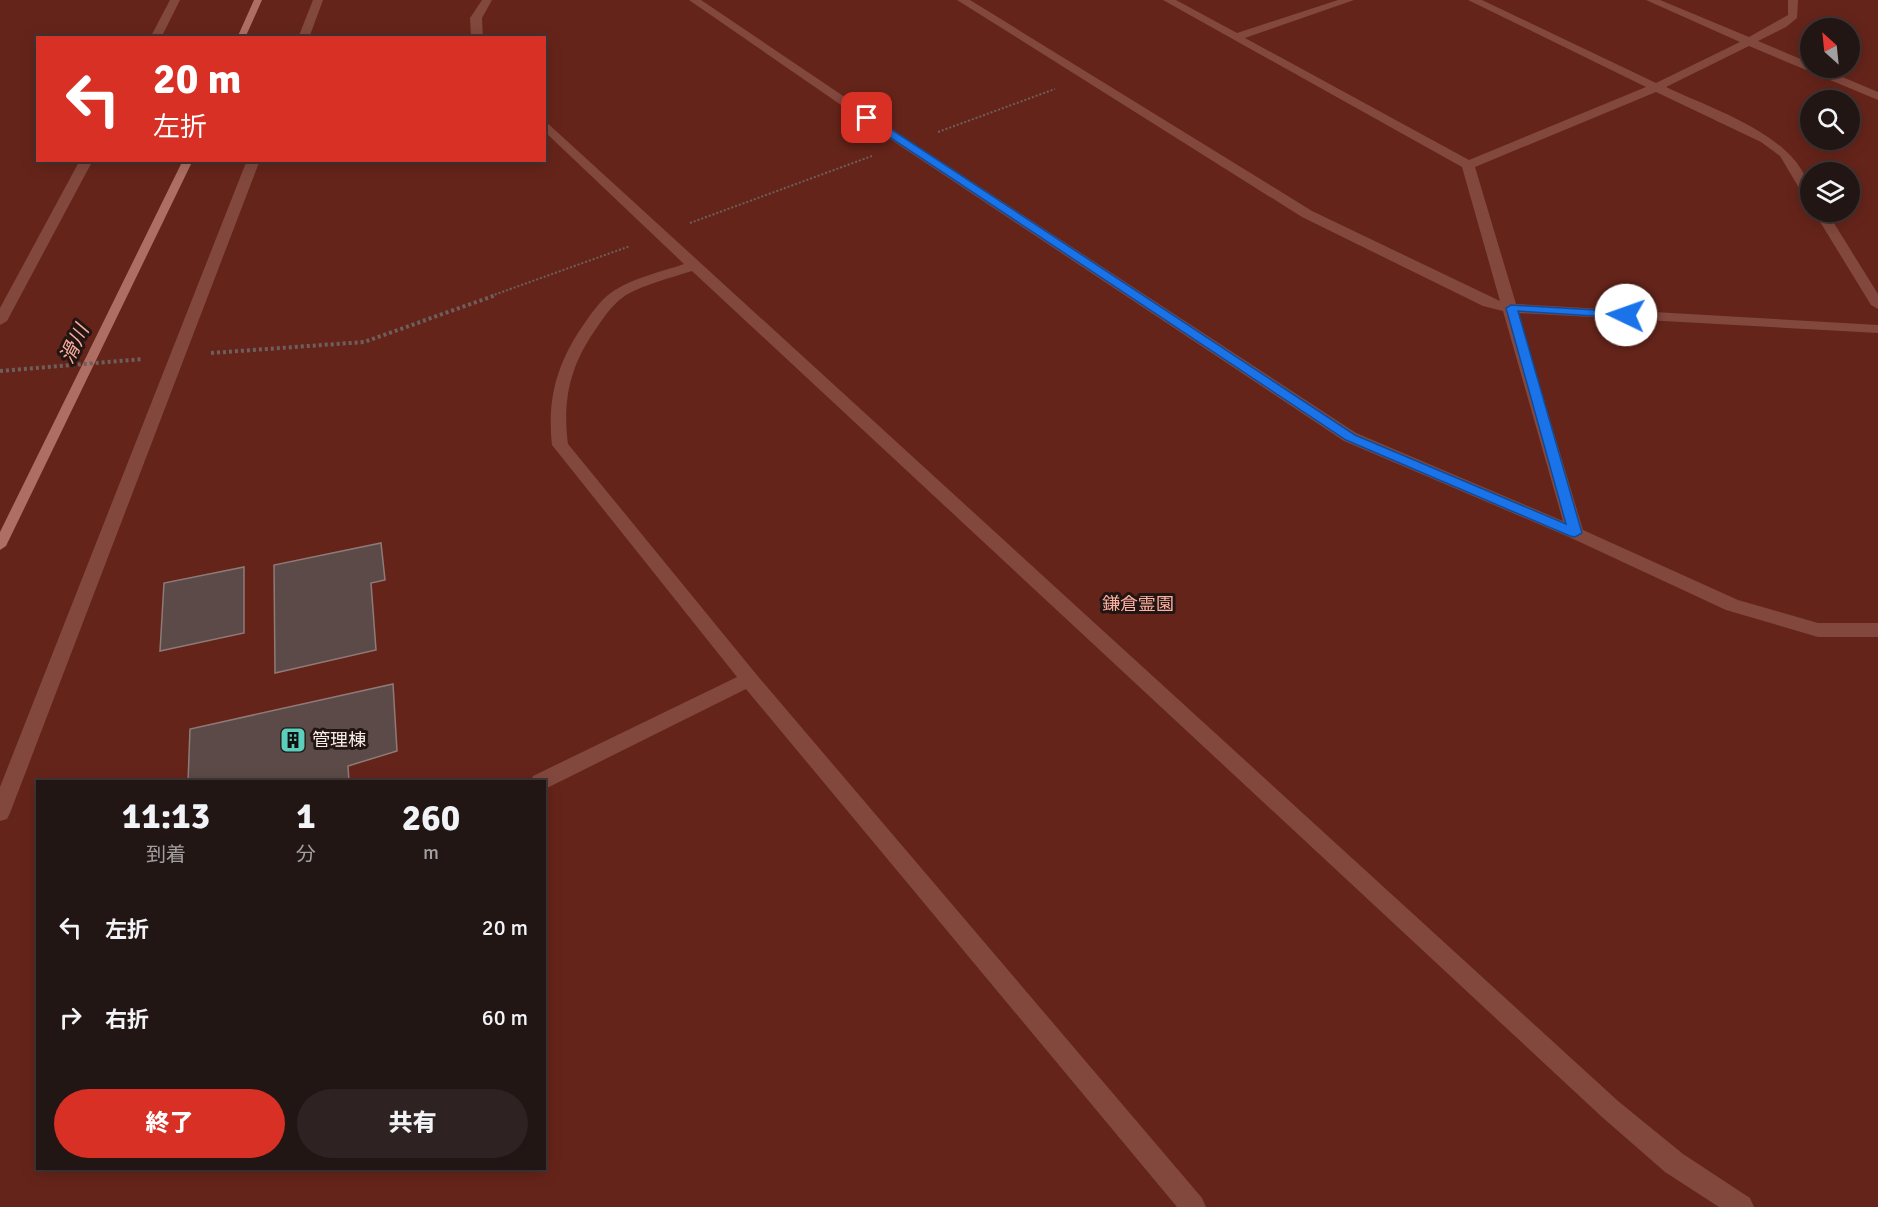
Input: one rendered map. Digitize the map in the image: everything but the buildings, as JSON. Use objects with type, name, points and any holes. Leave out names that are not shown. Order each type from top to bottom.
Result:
[{"type":"lane","points":[[156,36],[175,0]]},
{"type":"lane","points":[[304,36],[318,0]]},
{"type":"lane","points":[[477,36],[476,18],[487,0]]},
{"type":"lane","points":[[694,0],[906,144],[1350,437],[1575,533],[1732,605],[1818,630],[1878,630]]},
{"type":"lane","points":[[962,0],[1307,214],[1488,303],[1511,308],[1878,329]]},
{"type":"lane","points":[[1168,0],[1468,165],[1575,533]]},
{"type":"lane","points":[[1236,37],[1349,0]]},
{"type":"lane","points":[[1473,0],[1659,86],[1766,139],[1785,154],[1800,179]]},
{"type":"lane","points":[[1651,0],[1878,96]]},
{"type":"lane","points":[[1468,165],[1659,86],[1782,25],[1793,16],[1793,0]]},
{"type":"lane","points":[[546,126],[660,234],[1610,1109],[1674,1162],[1741,1207]]},
{"type":"lane","points":[[0,321],[86,162]]},
{"type":"lane","points":[[0,813],[90,589],[177,356],[253,162]]},
{"type":"lane","points":[[1826,222],[1878,305]]},
{"type":"lane","points":[[694,265],[615,296],[603,308],[565,365],[559,390],[560,446],[749,679],[1194,1207]]},
{"type":"lane","points":[[544,780],[749,679]]},
{"type":"path","points":[[0,372],[364,342],[660,234]]},
{"type":"green space","name":"鎌倉霊園","points":[[0,0],[1878,0],[1878,1207],[0,1207]]},
{"type":"waterway","name":"滑川","points":[[242,36],[258,0]]},
{"type":"waterway","name":"滑川","points":[[0,546],[187,162]]},
{"type":"place","name":"管理棟","points":[[293,740]]},
{"type":"route","points":[[867,118],[1350,437],[1575,533],[1511,308],[1626,315]]}]
